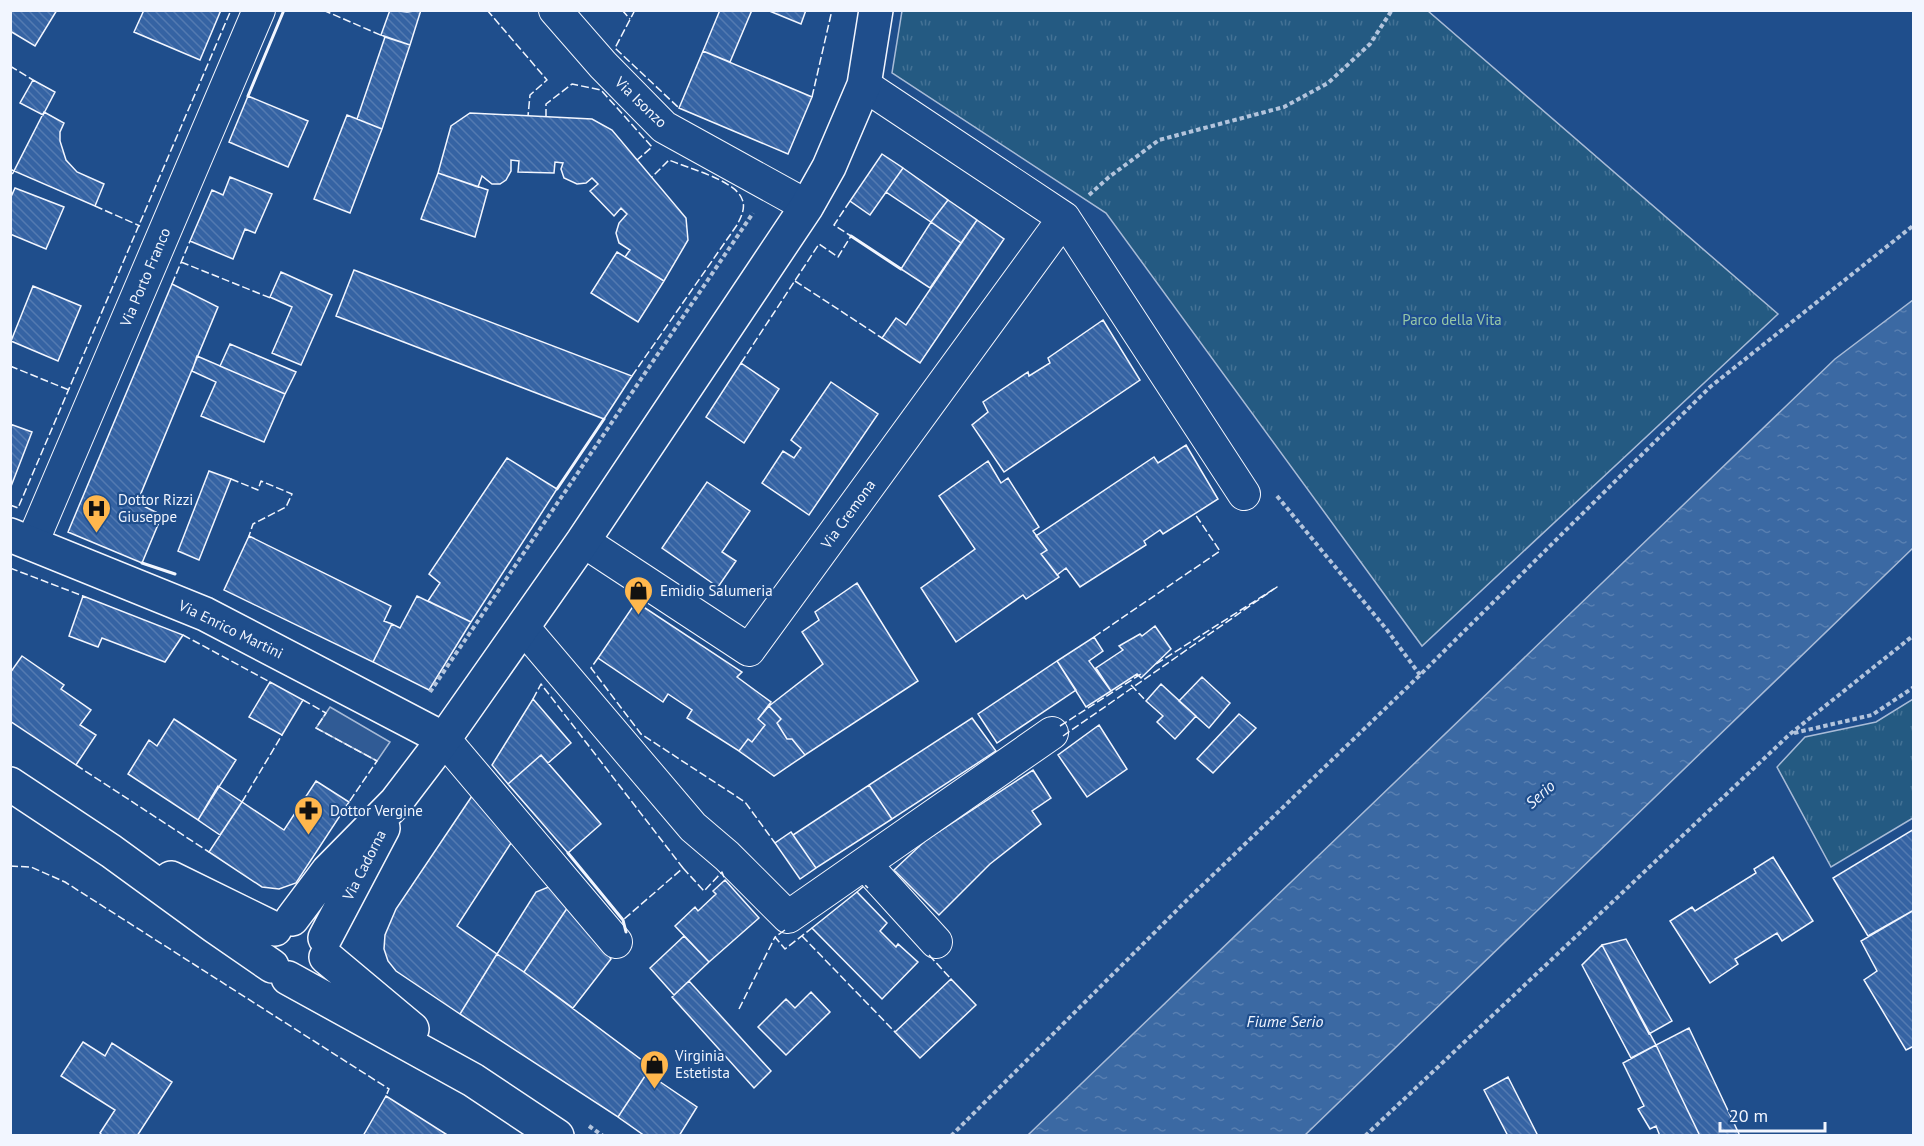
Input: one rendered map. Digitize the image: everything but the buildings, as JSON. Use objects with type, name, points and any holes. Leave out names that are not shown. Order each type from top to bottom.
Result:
[{"type":"street","name":"Via Porto Franco","points":[[21,539],[259,10]]},
{"type":"street","name":"Via Isonzo","points":[[555,10],[664,127],[807,206]]},
{"type":"street","points":[[396,802],[444,739],[583,541],[807,206],[829,167],[864,85],[876,10]]},
{"type":"street","points":[[864,85],[1064,218],[1244,494]]},
{"type":"street","name":"Via Cremona","points":[[583,541],[749,650],[1064,218]]},
{"type":"street","name":"Via Enrico Martini","points":[[21,539],[205,614],[444,739]]},
{"type":"street","points":[[523,627],[693,828],[726,856],[788,917],[1052,733]]},
{"type":"street","points":[[444,739],[616,942]]},
{"type":"street","points":[[10,784],[111,851],[280,972],[473,1080],[557,1136]]},
{"type":"street","name":"Via Cadorna","points":[[284,924],[328,871],[396,802]]},
{"type":"street","name":"Via Cadorna","points":[[326,947],[396,802]]},
{"type":"street","points":[[111,851],[228,904],[284,924]]},
{"type":"street","points":[[865,864],[936,942]]},
{"type":"street","points":[[326,947],[322,966],[307,978],[297,979],[280,972],[268,956],[267,946],[269,937],[284,924],[303,919],[312,923],[320,929],[326,947],[473,1080]]},
{"type":"path","points":[[1064,218],[1109,177],[1159,140],[1284,107],[1328,83],[1370,44],[1392,10]]},
{"type":"path","points":[[411,721],[771,186]]},
{"type":"path","points":[[951,1136],[1171,915],[1420,675],[1710,387],[1914,225]]},
{"type":"path","points":[[1244,494],[1275,494],[1387,630],[1420,675]]},
{"type":"path","points":[[1365,1136],[1790,734],[1914,635]]},
{"type":"path","points":[[1790,734],[1872,715],[1914,687]]},
{"type":"green space","name":"Parco della Vita","points":[[902,11],[1428,11],[1778,314],[1422,646],[1106,213],[892,73]]},
{"type":"green space","points":[[1913,699],[1913,818],[1831,867],[1777,767],[1805,737],[1876,722]]},
{"type":"shaded area","points":[[330,707],[390,742],[377,761],[316,728]]},
{"type":"water","name":"Fiume Serio","points":[[1913,300],[1913,548],[1305,1135],[1028,1135],[1835,359]]},
{"type":"fence","points":[[10,505],[18,508],[231,10]]},
{"type":"fence","points":[[323,10],[385,37]]},
{"type":"fence","points":[[487,10],[547,80],[530,95],[528,116]]},
{"type":"fence","points":[[622,10],[630,19]]},
{"type":"fence","points":[[635,10],[615,48],[679,108]]},
{"type":"fence","points":[[812,97],[832,10]]},
{"type":"fence","points":[[10,66],[33,80]]},
{"type":"fence","points":[[546,117],[546,104],[572,84],[601,90],[652,147],[637,160]]},
{"type":"fence","points":[[632,376],[737,225],[743,209],[743,202],[738,192],[721,180],[669,160],[652,177]]},
{"type":"fence","points":[[10,169],[14,171],[10,178]]},
{"type":"fence","points":[[741,363],[819,244],[838,257],[851,236],[834,225],[850,201]]},
{"type":"fence","points":[[95,206],[140,226]]},
{"type":"fence","points":[[172,284],[190,241]]},
{"type":"fence","points":[[181,262],[273,299]]},
{"type":"fence","points":[[795,281],[882,338]]},
{"type":"fence","points":[[10,366],[69,390]]},
{"type":"fence","points":[[231,479],[258,490],[261,481],[292,494],[286,507],[253,524],[249,536]]},
{"type":"fence","points":[[1094,637],[1220,551],[1195,514]]},
{"type":"fence","points":[[10,568],[83,596]]},
{"type":"fence","points":[[1063,736],[1277,587],[1156,664]]},
{"type":"fence","points":[[183,635],[270,682]]},
{"type":"fence","points":[[598,658],[591,668],[641,734],[745,802],[775,843]]},
{"type":"fence","points":[[1060,726],[1141,674]]},
{"type":"fence","points":[[533,699],[541,684],[683,868],[623,920]]},
{"type":"fence","points":[[1131,685],[1146,701]]},
{"type":"fence","points":[[303,700],[326,713],[316,728],[377,761],[349,802]]},
{"type":"fence","points":[[242,802],[282,735]]},
{"type":"fence","points":[[76,765],[209,852]]},
{"type":"fence","points":[[10,866],[31,867],[65,882],[389,1089],[386,1096]]},
{"type":"fence","points":[[683,868],[704,891],[722,872],[725,880]]},
{"type":"fence","points":[[857,892],[865,885],[868,888]]},
{"type":"fence","points":[[785,930],[775,937],[785,949],[812,928]]},
{"type":"fence","points":[[802,936],[895,1032]]},
{"type":"fence","points":[[739,1009],[775,937]]},
{"type":"fence","points":[[929,955],[951,979]]},
{"type":"wall","points":[[248,96],[284,10]]},
{"type":"wall","points":[[851,236],[901,269]]},
{"type":"wall","points":[[557,489],[604,419]]},
{"type":"wall","points":[[142,563],[175,574]]},
{"type":"wall","points":[[568,853],[623,920],[626,932]]},
{"type":"place","name":"Dottor Rizzi Giuseppe","points":[[97,534]]},
{"type":"place","name":"Emidio Salumeria","points":[[639,616]]},
{"type":"place","name":"Dottor Vergine","points":[[309,836]]},
{"type":"place","name":"Virginia Estetista","points":[[654,1090]]},
{"type":"water label","name":"Serio","points":[[1540,794]]}]
